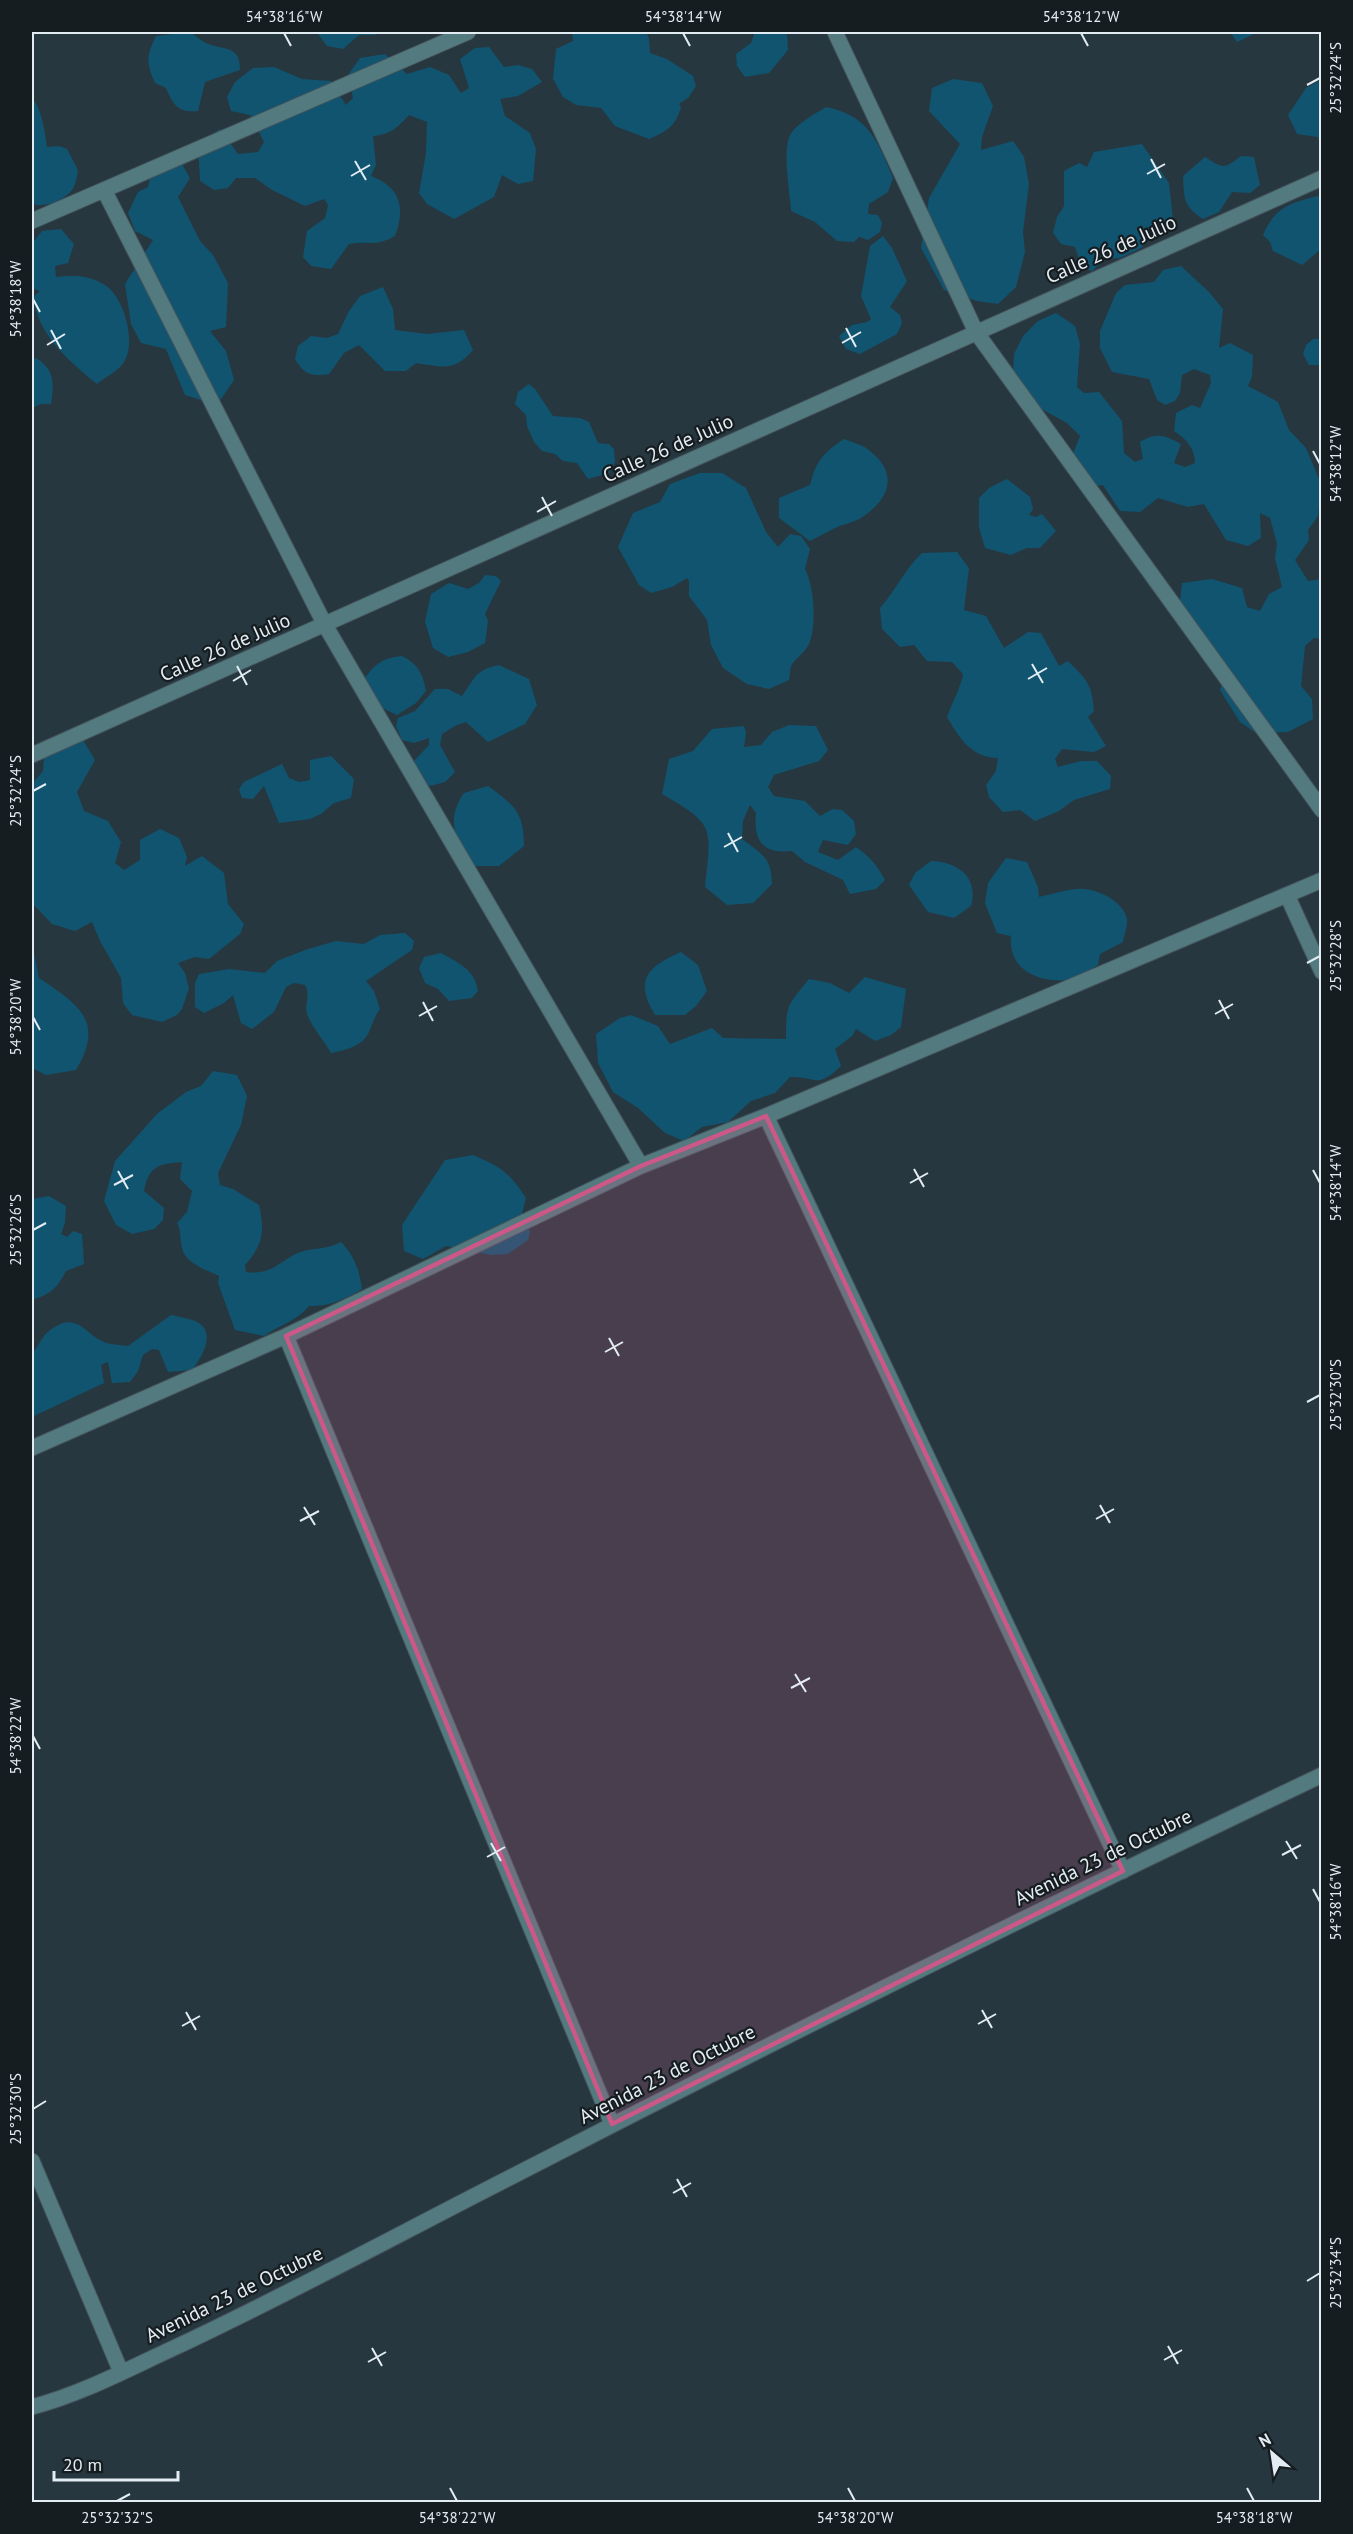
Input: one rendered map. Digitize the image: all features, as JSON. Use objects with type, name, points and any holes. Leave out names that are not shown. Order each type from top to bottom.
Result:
[{"type":"street","points":[[32,221],[468,32]]},
{"type":"street","points":[[835,32],[976,332],[1322,810]]},
{"type":"street","name":"Calle 26 de Julio","points":[[32,755],[325,626],[1322,178]]},
{"type":"street","points":[[104,190],[325,626],[641,1166]]},
{"type":"street","points":[[32,1448],[286,1336],[641,1166],[766,1116],[1322,880]]},
{"type":"street","points":[[1287,895],[1322,972]]},
{"type":"street","points":[[766,1116],[1123,1871]]},
{"type":"street","points":[[286,1336],[612,2124]]},
{"type":"street","name":"Avenida 23 de Octubre","points":[[32,2407],[49,2403],[121,2372],[235,2319],[612,2124],[1322,1775]]},
{"type":"street","points":[[32,2162],[121,2372]]},
{"type":"highlighted area","points":[[766,1116],[1123,1871],[612,2124],[286,1336],[641,1166]]},
{"type":"shaded area","points":[[190,32],[206,43],[234,52],[240,70],[205,82],[198,111],[186,111],[177,107],[166,88],[155,83],[149,64],[150,49],[156,36]]},
{"type":"shaded area","points":[[313,32],[377,32],[375,35],[359,35],[343,49],[327,46],[318,34]]},
{"type":"shaded area","points":[[572,32],[646,32],[649,38],[650,53],[667,59],[693,76],[696,86],[689,97],[679,104],[681,107],[679,114],[673,124],[649,139],[615,126],[601,108],[576,105],[563,97],[553,79],[556,49],[573,41]]},
{"type":"shaded area","points":[[755,32],[787,32],[788,50],[769,73],[745,77],[737,66],[736,54],[751,43]]},
{"type":"shaded area","points":[[1230,32],[1258,32],[1237,42]]},
{"type":"shaded area","points":[[489,47],[504,67],[518,65],[532,69],[542,82],[518,96],[500,99],[505,116],[530,133],[536,149],[533,181],[518,184],[502,175],[494,197],[454,219],[427,204],[419,193],[426,153],[427,122],[409,115],[393,130],[373,136],[376,165],[371,176],[389,186],[398,199],[400,207],[395,236],[377,243],[349,244],[331,269],[311,266],[303,257],[307,231],[325,218],[328,205],[324,199],[305,206],[272,190],[255,178],[236,178],[228,188],[214,190],[200,181],[198,144],[220,129],[238,154],[258,152],[264,142],[250,115],[231,111],[227,97],[235,82],[253,68],[274,67],[302,79],[331,81],[346,105],[353,98],[348,75],[360,58],[385,54],[407,74],[430,67],[449,75],[461,93],[469,88],[460,59],[475,48]]},
{"type":"shaded area","points":[[953,79],[982,83],[993,106],[982,137],[981,150],[1013,141],[1024,157],[1029,184],[1023,232],[1025,252],[1016,287],[998,304],[977,301],[944,290],[921,248],[929,198],[960,144],[929,111],[932,88]]},
{"type":"shaded area","points":[[1321,80],[1322,147],[1318,137],[1297,134],[1288,115],[1306,88]]},
{"type":"shaded area","points":[[32,98],[41,114],[47,147],[59,146],[67,149],[78,170],[74,186],[68,194],[54,203],[42,205],[32,204]]},
{"type":"shaded area","points":[[826,107],[841,111],[862,123],[876,141],[893,178],[888,192],[869,204],[868,214],[878,215],[882,223],[880,232],[868,240],[859,237],[854,242],[837,241],[815,222],[791,211],[787,159],[789,139],[800,124]]},
{"type":"shaded area","points":[[1142,144],[1169,183],[1173,219],[1150,234],[1141,248],[1120,258],[1105,259],[1092,271],[1082,267],[1075,247],[1061,244],[1053,233],[1057,217],[1064,206],[1064,171],[1079,163],[1087,167],[1094,152]]},
{"type":"shaded area","points":[[174,150],[190,178],[178,197],[200,241],[213,255],[228,283],[226,327],[210,331],[226,351],[234,380],[217,405],[185,395],[166,349],[141,343],[131,324],[125,284],[153,240],[135,231],[128,213],[138,192],[148,187],[154,161]]},
{"type":"shaded area","points":[[1241,156],[1254,157],[1260,185],[1250,193],[1232,192],[1219,212],[1203,219],[1192,210],[1186,201],[1183,176],[1205,157],[1224,166]]},
{"type":"shaded area","points":[[1318,196],[1321,198],[1321,249],[1302,265],[1273,251],[1270,242],[1263,235],[1273,218],[1291,204]]},
{"type":"shaded area","points":[[61,229],[74,244],[68,263],[55,266],[56,277],[82,276],[105,285],[118,300],[127,323],[129,346],[127,357],[119,368],[97,384],[56,346],[36,311],[33,297],[40,291],[32,288],[32,239],[34,241],[42,231]]},
{"type":"shaded area","points":[[883,236],[892,248],[907,281],[890,307],[900,315],[902,323],[897,334],[860,354],[846,349],[839,336],[852,325],[871,319],[861,296],[870,246]]},
{"type":"shaded area","points":[[1181,266],[1209,292],[1223,309],[1219,348],[1230,343],[1253,355],[1252,377],[1248,386],[1278,402],[1289,430],[1306,448],[1321,484],[1318,516],[1308,530],[1309,540],[1295,560],[1308,581],[1321,579],[1321,639],[1314,638],[1305,646],[1301,686],[1312,699],[1313,719],[1288,732],[1256,733],[1240,722],[1220,690],[1226,667],[1179,611],[1182,583],[1212,579],[1242,588],[1247,607],[1260,611],[1269,594],[1282,587],[1275,558],[1277,544],[1270,518],[1260,513],[1261,538],[1248,546],[1226,540],[1204,504],[1188,507],[1158,498],[1140,512],[1120,511],[1103,485],[1087,487],[1069,464],[1080,436],[1067,423],[1027,401],[1013,373],[1014,354],[1023,336],[1038,321],[1056,313],[1075,326],[1080,344],[1077,387],[1084,393],[1099,392],[1122,421],[1124,453],[1135,462],[1143,459],[1140,442],[1160,436],[1181,444],[1174,463],[1185,467],[1195,463],[1189,444],[1174,431],[1176,413],[1192,405],[1200,408],[1211,383],[1210,375],[1194,369],[1182,375],[1180,393],[1175,401],[1165,405],[1157,400],[1149,379],[1112,372],[1100,348],[1100,331],[1116,293],[1125,285],[1154,282],[1163,270]]},
{"type":"shaded area","points":[[383,287],[393,309],[395,330],[427,334],[464,330],[473,350],[454,365],[416,363],[406,371],[385,371],[359,345],[344,353],[329,374],[313,375],[302,368],[295,359],[298,346],[311,336],[327,338],[338,334],[349,311],[360,296]]},
{"type":"shaded area","points":[[1313,339],[1321,339],[1321,365],[1309,365],[1303,354],[1306,345]]},
{"type":"shaded area","points":[[36,358],[50,372],[53,390],[51,404],[41,404],[32,408],[32,359]]},
{"type":"shaded area","points":[[529,384],[553,416],[580,418],[589,422],[598,443],[609,444],[614,449],[615,462],[609,473],[588,479],[577,463],[563,461],[555,454],[542,451],[534,442],[527,426],[526,415],[515,404],[518,392]]},
{"type":"shaded area","points":[[844,439],[866,448],[884,466],[888,484],[885,493],[879,502],[861,518],[810,541],[779,518],[779,498],[810,485],[821,458]]},
{"type":"shaded area","points":[[700,473],[722,473],[746,488],[766,532],[778,547],[790,534],[801,536],[810,549],[805,569],[811,585],[813,606],[811,637],[807,647],[791,666],[789,680],[769,689],[747,684],[723,668],[711,645],[707,620],[689,596],[687,578],[672,587],[651,593],[639,585],[618,547],[633,513],[660,502],[670,484]]},
{"type":"shaded area","points":[[1007,479],[1030,497],[1033,509],[1029,515],[1036,517],[1042,514],[1056,531],[1040,548],[1027,548],[1011,555],[985,548],[979,527],[979,498],[989,488]]},
{"type":"shaded area","points":[[957,552],[969,568],[964,610],[986,616],[1004,648],[1028,632],[1041,633],[1059,666],[1068,661],[1087,683],[1092,694],[1094,711],[1088,717],[1106,746],[1094,752],[1062,749],[1055,759],[1058,767],[1081,761],[1097,761],[1111,776],[1110,789],[1074,800],[1059,811],[1035,821],[1020,810],[1003,812],[989,797],[986,785],[996,771],[998,758],[981,755],[974,751],[956,732],[947,717],[963,674],[952,662],[927,661],[914,645],[900,647],[882,629],[880,608],[922,553]]},
{"type":"shaded area","points":[[485,575],[496,576],[501,581],[485,614],[488,621],[485,643],[468,652],[448,657],[433,648],[425,622],[431,594],[449,583],[468,589],[479,583]]},
{"type":"shaded area","points":[[402,656],[419,670],[426,691],[416,703],[397,715],[378,706],[362,682],[379,663]]},
{"type":"shaded area","points":[[499,665],[529,679],[537,705],[525,724],[488,742],[466,722],[442,734],[440,745],[455,772],[445,782],[430,786],[415,776],[412,763],[429,745],[429,738],[414,743],[402,740],[396,726],[398,718],[415,711],[435,689],[448,689],[462,696],[480,672]]},
{"type":"shaded area","points":[[789,725],[816,726],[828,750],[819,761],[774,775],[768,787],[774,796],[805,801],[820,816],[833,809],[842,810],[854,821],[856,834],[848,845],[823,840],[818,852],[838,860],[856,847],[872,861],[885,880],[876,889],[850,894],[843,880],[805,862],[792,851],[767,848],[758,838],[756,813],[750,805],[743,821],[742,839],[768,862],[772,884],[753,903],[727,905],[705,887],[708,839],[701,821],[680,804],[662,794],[669,759],[693,751],[712,729],[744,726],[746,733],[744,747],[761,745],[772,732]]},
{"type":"shaded area","points":[[83,740],[95,760],[77,792],[84,811],[108,821],[121,842],[115,863],[124,870],[140,860],[140,840],[160,829],[179,838],[187,857],[185,866],[202,856],[224,873],[228,904],[244,924],[240,934],[209,959],[195,957],[178,963],[185,973],[189,988],[182,1009],[177,1015],[162,1022],[132,1015],[123,1003],[121,978],[92,922],[75,931],[52,924],[32,903],[32,784],[43,771],[44,758],[60,745]]},
{"type":"shaded area","points":[[331,756],[354,779],[351,798],[334,803],[321,814],[310,819],[279,823],[264,786],[253,799],[242,798],[239,789],[244,782],[282,764],[289,778],[299,782],[310,780],[310,760]]},
{"type":"shaded area","points":[[488,786],[516,810],[524,834],[524,846],[499,866],[473,866],[458,839],[454,822],[455,813],[464,793]]},
{"type":"shaded area","points":[[1006,858],[1027,862],[1038,887],[1039,897],[1067,890],[1084,889],[1107,896],[1114,901],[1120,906],[1127,919],[1123,942],[1100,954],[1098,965],[1073,979],[1046,979],[1027,972],[1014,958],[1011,936],[997,933],[985,903],[988,883]]},
{"type":"shaded area","points":[[931,861],[950,864],[958,868],[969,879],[973,896],[971,906],[954,918],[928,912],[909,885],[915,873]]},
{"type":"shaded area","points":[[405,933],[414,941],[412,950],[366,981],[374,991],[380,1009],[363,1041],[348,1049],[331,1053],[307,1014],[305,985],[294,983],[286,987],[274,1012],[252,1029],[241,1023],[233,995],[224,1003],[204,1013],[195,1007],[195,983],[199,974],[229,969],[265,973],[277,961],[336,941],[364,944],[380,935]]},
{"type":"shaded area","points":[[32,942],[39,978],[75,1005],[83,1015],[87,1026],[88,1038],[85,1053],[76,1070],[46,1075],[32,1068]]},
{"type":"shaded area","points":[[681,952],[698,965],[707,991],[696,1006],[685,1015],[655,1015],[645,992],[647,976],[660,963]]},
{"type":"shaded area","points":[[441,953],[470,972],[478,991],[472,998],[449,1001],[438,989],[425,983],[419,968],[424,957]]},
{"type":"shaded area","points":[[865,977],[906,989],[901,1027],[891,1035],[875,1041],[856,1029],[852,1036],[835,1049],[841,1066],[826,1078],[816,1080],[790,1077],[775,1093],[751,1101],[728,1122],[702,1127],[684,1141],[665,1133],[638,1108],[613,1092],[598,1063],[596,1034],[620,1018],[631,1015],[658,1026],[670,1044],[712,1028],[723,1038],[786,1039],[786,1019],[789,1006],[809,979],[830,983],[849,993]]},
{"type":"shaded area","points":[[213,1071],[237,1075],[247,1096],[241,1125],[218,1173],[220,1185],[233,1189],[259,1205],[262,1223],[261,1237],[256,1251],[245,1265],[246,1272],[265,1271],[299,1253],[341,1242],[353,1258],[361,1282],[362,1289],[356,1293],[330,1304],[309,1306],[293,1319],[264,1336],[235,1330],[218,1283],[219,1276],[194,1264],[182,1249],[177,1223],[187,1212],[192,1191],[180,1179],[182,1162],[161,1165],[152,1171],[146,1183],[144,1191],[164,1208],[163,1220],[154,1229],[132,1234],[116,1225],[104,1201],[115,1161],[157,1114],[186,1092],[201,1086]]},
{"type":"shaded area","points":[[473,1155],[504,1171],[526,1198],[522,1213],[530,1232],[528,1240],[508,1254],[491,1255],[446,1246],[423,1259],[404,1251],[402,1225],[445,1160]]},
{"type":"shaded area","points":[[49,1196],[66,1206],[65,1223],[61,1234],[67,1237],[73,1231],[82,1234],[84,1264],[66,1271],[52,1290],[32,1300],[32,1199]]},
{"type":"shaded area","points":[[171,1315],[195,1321],[206,1331],[206,1344],[192,1370],[168,1372],[159,1350],[152,1349],[143,1355],[138,1371],[130,1382],[112,1383],[108,1362],[101,1365],[104,1383],[32,1417],[32,1354],[49,1331],[67,1322],[74,1323],[104,1342],[128,1346]]}]
